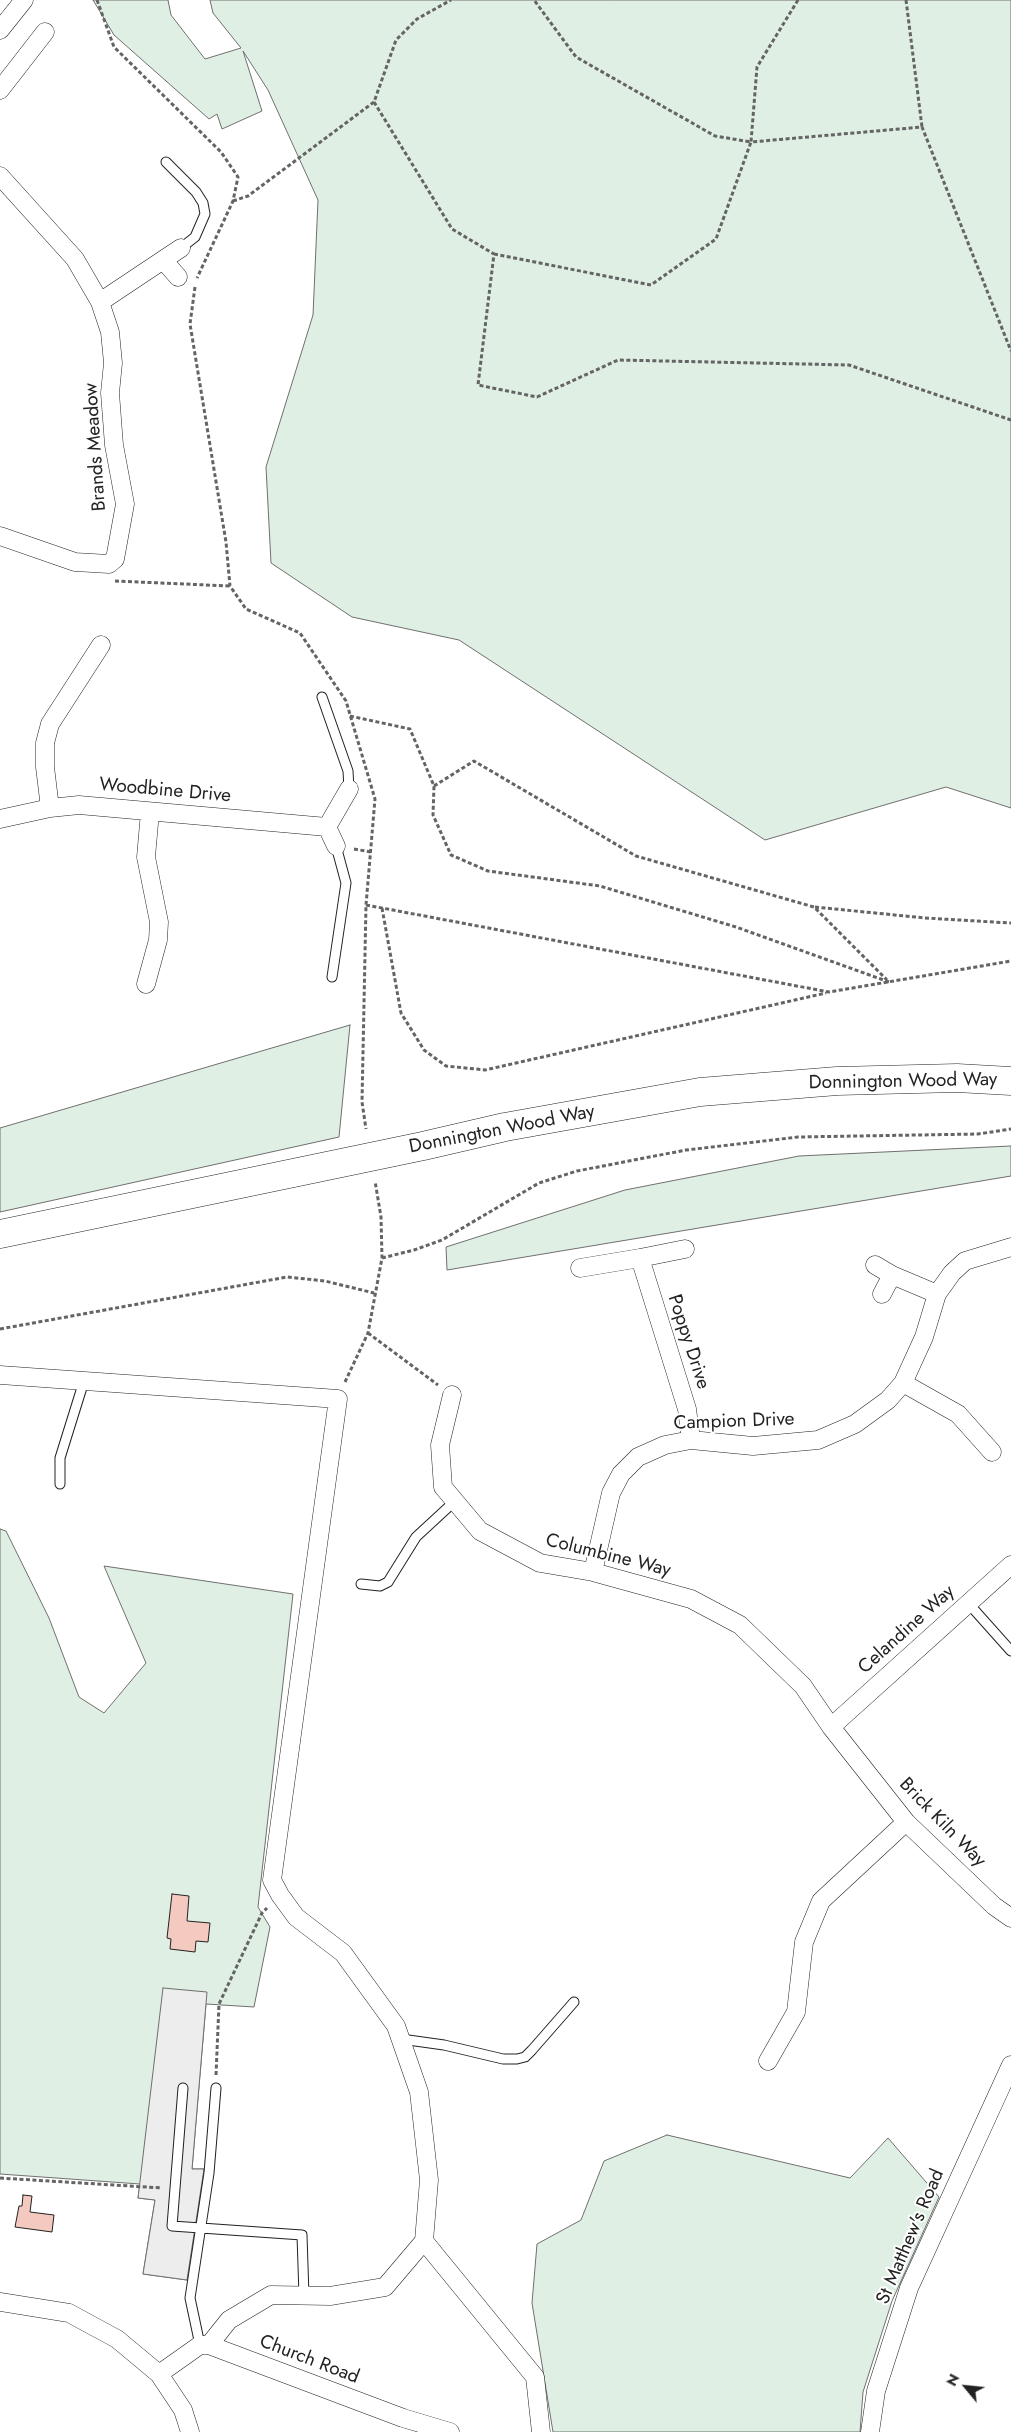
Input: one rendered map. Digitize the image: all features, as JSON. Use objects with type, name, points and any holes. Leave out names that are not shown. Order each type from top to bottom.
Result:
[{"type":"main road","name":"Donnington Wood Way","points":[[0,1234],[423,1146],[505,1127],[700,1092],[837,1081],[957,1078],[1011,1081]]},
{"type":"street","points":[[0,30],[24,0]]},
{"type":"street","points":[[0,90],[45,32]]},
{"type":"street","name":"Brands Meadow","points":[[0,176],[75,259],[100,302],[110,332],[113,364],[110,393],[114,446],[125,504],[115,559],[109,564],[75,562],[0,536]]},
{"type":"street","points":[[100,302],[181,248]]},
{"type":"street","points":[[164,261],[178,277]]},
{"type":"street","points":[[50,808],[45,767],[45,743],[50,724],[101,645]]},
{"type":"street","points":[[336,846],[327,827],[349,789]]},
{"type":"street","name":"Woodbine Drive","points":[[0,819],[50,808],[79,805],[327,827]]},
{"type":"street","points":[[146,984],[158,940],[159,922],[146,857],[150,812]]},
{"type":"street","name":"Campion Drive","points":[[593,1572],[611,1493],[621,1474],[638,1457],[664,1445],[691,1440],[753,1446],[818,1440],[855,1424],[888,1400],[903,1383],[924,1336],[937,1294],[952,1273],[965,1261],[1011,1247]]},
{"type":"street","points":[[580,1268],[685,1249]]},
{"type":"street","name":"Poppy Drive","points":[[640,1258],[685,1400],[691,1440]]},
{"type":"street","points":[[875,1264],[892,1275],[937,1294]]},
{"type":"street","points":[[882,1294],[892,1275]]},
{"type":"street","points":[[0,1375],[338,1399],[272,1880],[296,1917],[343,1954],[396,2026],[419,2092],[429,2180],[424,2241],[386,2287],[330,2296],[271,2295],[229,2320],[204,2345],[159,2374]]},
{"type":"street","points":[[903,1383],[958,1414],[992,1452]]},
{"type":"street","name":"Columbine Way","points":[[452,1395],[440,1445],[442,1487],[480,1531],[540,1563],[593,1572],[691,1599],[740,1625],[803,1686],[831,1726]]},
{"type":"street","name":"Celandine Way","points":[[831,1726],[1011,1565]]},
{"type":"street","name":"Brick Kiln Way","points":[[831,1726],[906,1822],[994,1906],[1011,1918]]},
{"type":"street","points":[[768,2061],[796,2012],[804,1942],[820,1901],[906,1822]]},
{"type":"street","name":"St Matthew's Road","points":[[870,2432],[876,2391],[909,2288],[1011,2065]]},
{"type":"street","points":[[424,2241],[535,2377],[541,2432]]},
{"type":"street","points":[[0,2302],[69,2313],[117,2338],[159,2374],[183,2410],[190,2432]]},
{"type":"street","name":"Church Road","points":[[204,2345],[402,2425],[450,2432]]},
{"type":"lane","points":[[166,162],[196,192],[203,203],[205,214],[195,237],[181,248]]},
{"type":"lane","points":[[322,696],[348,771],[349,789]]},
{"type":"lane","points":[[332,977],[346,883],[336,846]]},
{"type":"lane","points":[[60,1484],[60,1458],[84,1380]]},
{"type":"lane","points":[[361,1584],[380,1586],[388,1582],[416,1537],[455,1501]]},
{"type":"lane","points":[[969,1604],[1011,1651]]},
{"type":"lane","points":[[401,2039],[444,2045],[503,2059],[516,2059],[525,2056],[532,2050],[574,2002]]},
{"type":"lane","points":[[183,2088],[172,2226],[302,2235],[304,2296]]},
{"type":"lane","points":[[204,2345],[190,2298],[209,2173],[216,2088]]},
{"type":"path","points":[[97,0],[114,47],[221,152],[238,177],[233,202],[196,280],[190,324],[226,542],[230,586],[246,609],[300,633],[346,701],[375,800],[366,905],[362,1102],[366,1129]]},
{"type":"path","points":[[233,202],[248,196],[374,102],[396,40],[417,20],[451,0]]},
{"type":"path","points":[[534,0],[576,57],[715,136],[752,142],[922,126]]},
{"type":"path","points":[[374,102],[452,229],[494,254],[651,285],[716,239],[752,142],[757,67],[798,0]]},
{"type":"path","points":[[906,0],[922,126],[1011,351]]},
{"type":"path","points":[[494,254],[478,385],[537,397],[618,360],[849,365],[1011,420]]},
{"type":"path","points":[[125,583],[230,586]]},
{"type":"path","points":[[350,716],[410,728],[434,786],[433,815],[451,855],[488,871],[600,886],[736,927],[890,982]]},
{"type":"path","points":[[434,786],[474,761],[636,856],[814,907],[925,918],[1011,923]]},
{"type":"path","points":[[366,905],[829,992]]},
{"type":"path","points":[[814,907],[890,982]]},
{"type":"path","points":[[382,908],[401,1013],[424,1050],[446,1066],[485,1070],[829,992],[1011,962]]},
{"type":"path","points":[[382,1258],[414,1250],[442,1240],[539,1183],[577,1171],[686,1150],[798,1137],[978,1134],[1011,1129]]},
{"type":"path","points":[[338,1399],[368,1333],[374,1292],[382,1258],[381,1217],[375,1181]]},
{"type":"path","points":[[0,1330],[287,1277],[325,1281],[374,1292]]},
{"type":"path","points":[[368,1333],[452,1395]]},
{"type":"path","points":[[216,2088],[219,2004],[262,1913],[280,1895]]},
{"type":"path","points":[[0,2178],[175,2188]]},
{"type":"green space","points":[[93,0],[168,0],[171,15],[205,59],[241,48],[213,13],[210,0],[1011,0],[1011,808],[946,787],[765,840],[459,640],[352,617],[271,563],[266,467],[313,315],[318,200],[268,90],[243,51],[262,111],[222,129],[217,114],[209,119],[114,35]]},
{"type":"green space","points":[[350,1025],[339,1137],[0,1212],[0,1128]]},
{"type":"green space","points":[[1011,1146],[1011,1176],[447,1270],[446,1247],[625,1190],[799,1156]]},
{"type":"green space","points":[[0,1529],[6,1531],[49,1618],[79,1697],[104,1713],[146,1663],[104,1566],[293,1594],[258,1907],[270,1927],[254,2007],[206,2004],[192,2169],[204,2169],[187,2280],[143,2274],[155,2200],[138,2198],[140,2184],[0,2174]]},
{"type":"green space","points":[[667,2135],[850,2178],[888,2138],[939,2197],[892,2301],[863,2392],[860,2432],[553,2432],[532,2303],[537,2244],[581,2220],[604,2161]]},
{"type":"shaded area","points":[[163,1988],[207,1992],[192,2169],[204,2169],[187,2280],[143,2274],[155,2200],[138,2198]]},
{"type":"building","points":[[172,1894],[189,1896],[187,1921],[210,1923],[208,1942],[196,1941],[195,1952],[170,1949],[171,1939],[167,1938]]},
{"type":"building","points":[[23,2195],[32,2196],[30,2212],[54,2215],[52,2232],[15,2227],[19,2206],[22,2206]]}]
